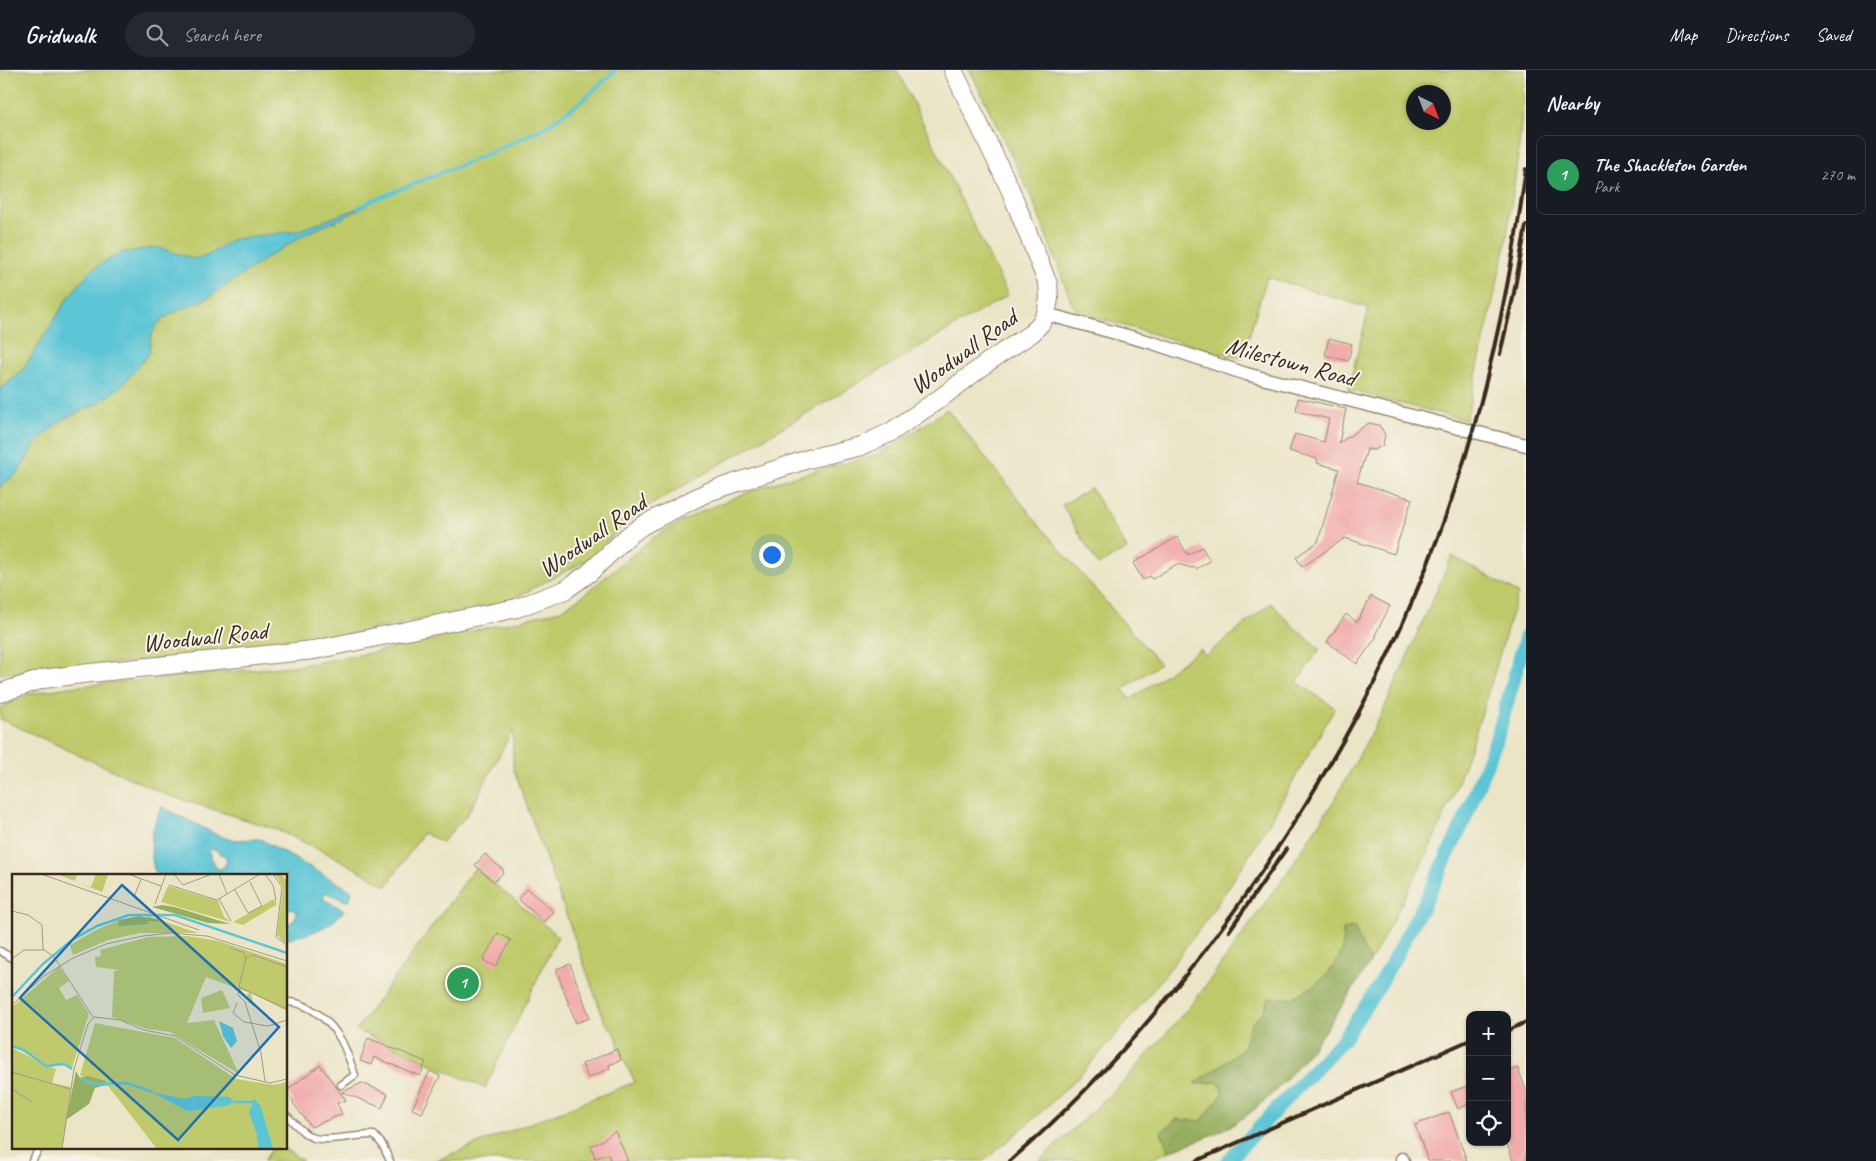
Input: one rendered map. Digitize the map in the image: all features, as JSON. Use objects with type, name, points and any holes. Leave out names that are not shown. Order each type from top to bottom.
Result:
[{"type":"main road","points":[[954,70],[1010,190],[1039,259],[1048,284],[1049,298],[1046,314]]},
{"type":"main road","name":"Woodwall Road","points":[[0,693],[43,679],[314,650],[517,608],[565,590],[589,573],[628,536],[643,525],[700,496],[753,477],[861,446],[891,432],[988,362],[1032,333],[1046,314]]},
{"type":"street","name":"Milestown Road","points":[[1046,314],[1153,342],[1246,374],[1526,445]]},
{"type":"lane","points":[[0,951],[12,958]]},
{"type":"lane","points":[[288,1002],[294,1002],[317,1012],[342,1041],[355,1075],[340,1085]]},
{"type":"lane","points":[[288,1117],[305,1134],[315,1138],[363,1134],[374,1135],[382,1144],[390,1161]]},
{"type":"lane","points":[[32,1161],[39,1148]]},
{"type":"green space","points":[[0,70],[897,70],[1008,295],[634,515],[589,559],[509,601],[289,647],[0,674]]},
{"type":"green space","points":[[970,70],[1525,70],[1519,148],[1506,244],[1466,420],[1348,390],[1369,308],[1267,277],[1242,359],[1079,313],[1072,304],[1034,203]]},
{"type":"green space","points":[[947,409],[1039,525],[1160,664],[1123,689],[1130,700],[1200,649],[1206,655],[1271,603],[1295,628],[1320,649],[1297,682],[1335,708],[1247,859],[1173,964],[1112,1040],[1078,1077],[1039,1114],[984,1161],[434,1161],[635,1082],[621,1055],[616,1035],[604,1020],[513,767],[513,730],[467,815],[442,842],[423,833],[387,886],[333,856],[275,829],[167,795],[0,719],[0,708],[29,694],[68,687],[303,665],[370,653],[561,610],[581,597],[654,537],[696,514],[743,494],[786,479],[875,455],[898,443]]},
{"type":"green space","points":[[1091,488],[1127,549],[1098,565],[1062,505]]},
{"type":"green space","points":[[1452,556],[1518,593],[1479,723],[1461,775],[1423,861],[1371,961],[1353,939],[1330,974],[1223,1074],[1235,1124],[1146,1161],[1039,1161],[1122,1083],[1165,1035],[1199,995],[1284,877],[1335,799],[1381,715]]},
{"type":"green space","points":[[475,868],[558,936],[485,1088],[356,1030]]},
{"type":"green space","points":[[1354,926],[1362,946],[1371,961],[1311,1050],[1275,1091],[1255,1109],[1228,1127],[1169,1151],[1161,1132],[1177,1119],[1201,1121],[1223,1093],[1218,1082],[1194,1084],[1242,1050],[1251,1024],[1263,1012],[1269,998],[1292,998],[1312,987],[1329,973],[1343,949],[1343,930]]},
{"type":"green space","points":[[272,1148],[284,1148],[303,1161],[264,1161]]},
{"type":"water","points":[[369,204],[343,218],[307,233],[208,298],[165,317],[157,325],[151,336],[149,354],[122,385],[99,403],[68,417],[53,427],[35,444],[19,472],[0,487],[0,389],[22,371],[68,298],[91,270],[120,253],[156,247],[194,259],[207,256],[233,239],[297,231]]},
{"type":"water","points":[[162,807],[217,835],[232,840],[260,839],[352,891],[349,902],[325,892],[323,899],[344,910],[333,922],[326,926],[288,938],[288,924],[295,919],[296,911],[291,908],[288,909],[288,874],[156,874],[151,849],[155,824]],"holes":[[[210,849],[216,850],[226,857],[227,862],[222,869],[217,869],[209,853]]]},
{"type":"building","points":[[1329,338],[1352,344],[1348,361],[1325,355]]},
{"type":"building","points":[[1298,398],[1346,409],[1339,443],[1369,423],[1379,425],[1385,434],[1383,445],[1374,450],[1367,449],[1357,482],[1412,499],[1394,554],[1345,538],[1302,567],[1296,557],[1318,542],[1339,469],[1317,463],[1318,459],[1289,451],[1295,434],[1324,442],[1329,419],[1296,411]]},
{"type":"building","points":[[1177,537],[1188,555],[1202,547],[1210,561],[1196,569],[1195,567],[1177,564],[1152,579],[1150,576],[1143,580],[1133,563]]},
{"type":"building","points":[[1371,596],[1390,606],[1375,635],[1377,636],[1357,664],[1327,642],[1346,614],[1357,622]]},
{"type":"building","points":[[485,854],[504,871],[494,882],[475,865]]},
{"type":"building","points":[[527,889],[554,912],[544,922],[518,899]]},
{"type":"building","points":[[498,933],[511,940],[495,967],[483,960]]},
{"type":"building","points":[[570,964],[590,1018],[576,1023],[556,969]]},
{"type":"building","points":[[368,1038],[426,1062],[420,1076],[374,1057],[371,1065],[360,1061]]},
{"type":"building","points":[[617,1049],[621,1060],[609,1065],[610,1068],[588,1078],[582,1064]]},
{"type":"building","points":[[320,1065],[346,1100],[337,1103],[342,1114],[311,1127],[293,1103],[288,1089]]},
{"type":"building","points":[[1518,1068],[1526,1090],[1526,1161],[1513,1161],[1508,1146],[1511,1146],[1511,1071]]},
{"type":"building","points":[[430,1071],[440,1076],[422,1113],[412,1109]]},
{"type":"building","points":[[362,1083],[388,1094],[382,1108],[342,1092]]},
{"type":"building","points":[[1466,1086],[1466,1106],[1458,1109],[1451,1092]]},
{"type":"building","points":[[1449,1112],[1467,1161],[1428,1161],[1415,1125]]},
{"type":"building","points":[[615,1131],[628,1161],[611,1161],[608,1154],[595,1158],[591,1145],[599,1143]]},
{"type":"waterway","points":[[358,208],[373,200],[493,152],[547,126],[583,100],[616,70]]},
{"type":"waterway","points":[[1228,1161],[1344,1038],[1379,986],[1425,902],[1464,821],[1497,738],[1526,636]]},
{"type":"railway","points":[[1010,1161],[1046,1129],[1113,1060],[1206,949],[1288,832],[1337,751],[1382,668],[1421,581],[1454,492],[1468,447],[1503,309],[1526,169]]},
{"type":"railway","points":[[1500,354],[1513,298],[1526,226]]},
{"type":"railway","points":[[1229,931],[1286,849]]},
{"type":"railway","points":[[1511,1029],[1526,1022]]},
{"type":"railway","points":[[1196,1161],[1466,1042]]},
{"type":"place","name":"The Shackleton Garden","points":[[463,983]]}]
